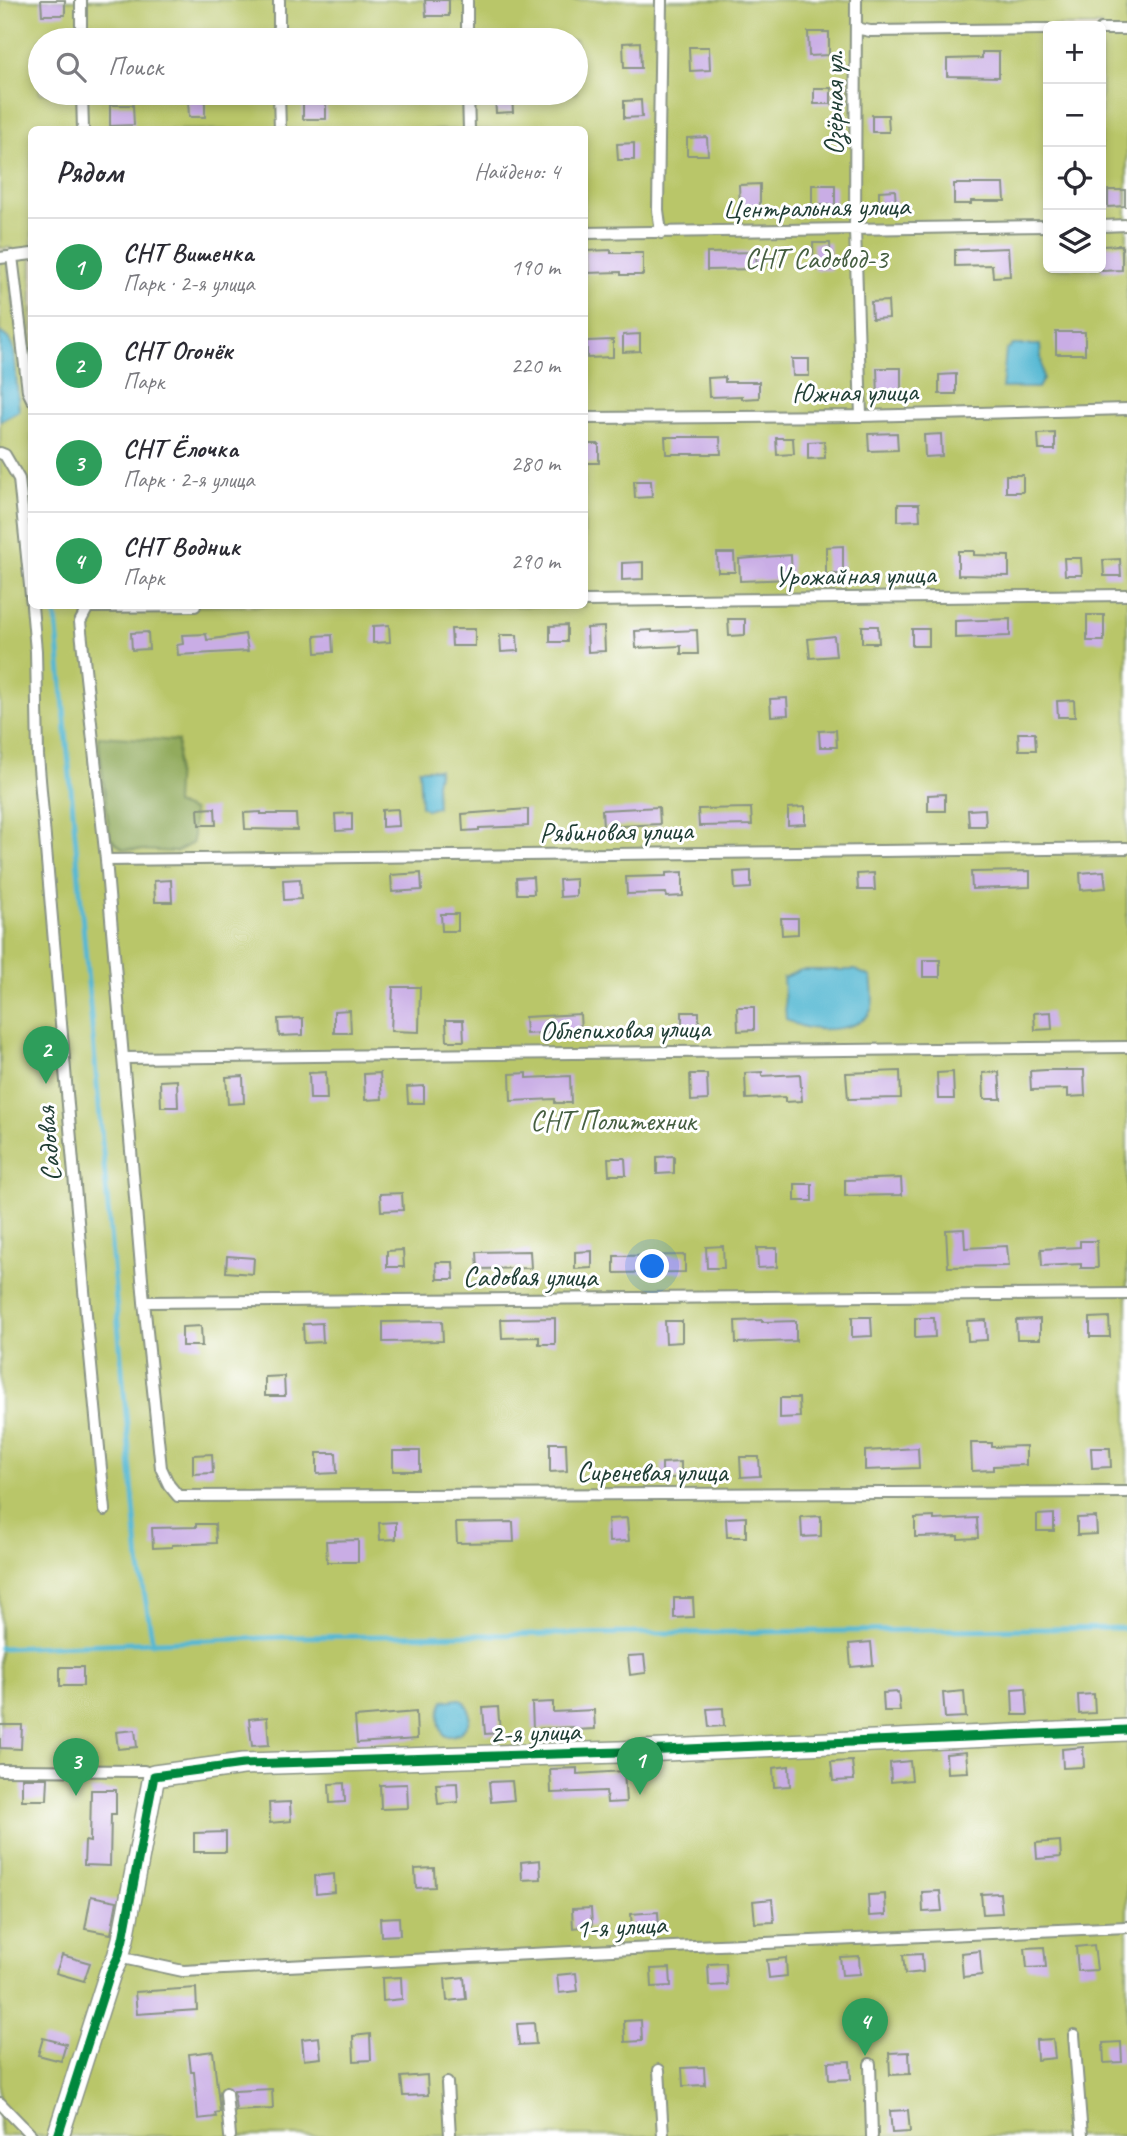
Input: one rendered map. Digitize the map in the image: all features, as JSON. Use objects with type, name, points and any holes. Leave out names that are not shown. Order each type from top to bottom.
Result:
[{"type":"street","name":"2-я улица","points":[[154,1776],[243,1764],[1127,1730]]},
{"type":"street","points":[[58,2136],[110,1973],[124,1938],[154,1776]]},
{"type":"lane","points":[[81,0],[81,28]]},
{"type":"lane","points":[[279,0],[279,28]]},
{"type":"lane","points":[[467,0],[467,28]]},
{"type":"lane","points":[[661,0],[658,210],[661,233]]},
{"type":"lane","name":"Озёрная ул.","points":[[856,0],[855,229],[861,416]]},
{"type":"lane","points":[[856,28],[870,31],[1043,29]]},
{"type":"lane","points":[[1106,29],[1127,29]]},
{"type":"lane","points":[[82,105],[83,126]]},
{"type":"lane","points":[[279,105],[280,126]]},
{"type":"lane","points":[[468,105],[469,126]]},
{"type":"lane","points":[[1106,226],[1127,225]]},
{"type":"lane","name":"Центральная улица","points":[[588,233],[1043,226]]},
{"type":"lane","points":[[28,254],[6,257],[28,391]]},
{"type":"lane","name":"Южная улица","points":[[588,418],[861,416],[1127,409]]},
{"type":"lane","name":"Садовая","points":[[0,453],[5,455],[19,479],[28,566]]},
{"type":"lane","name":"Урожайная улица","points":[[588,601],[1127,595]]},
{"type":"lane","name":"Садовая","points":[[32,609],[38,756],[105,1510]]},
{"type":"lane","points":[[87,609],[80,622],[106,860],[144,1302]]},
{"type":"lane","name":"Рябиновая улица","points":[[106,860],[1127,848]]},
{"type":"lane","name":"Облепиховая улица","points":[[123,1058],[1127,1047]]},
{"type":"lane","name":"Садовая улица","points":[[144,1302],[1127,1294]]},
{"type":"lane","name":"Сиреневая улица","points":[[144,1302],[161,1468],[178,1496],[1127,1492]]},
{"type":"lane","points":[[0,1770],[144,1771],[154,1776]]},
{"type":"lane","name":"1-я улица","points":[[118,1957],[183,1971],[677,1945],[1127,1927]]},
{"type":"lane","points":[[1074,2035],[1082,2136]]},
{"type":"lane","points":[[870,2064],[872,2136]]},
{"type":"lane","points":[[659,2070],[663,2136]]},
{"type":"lane","points":[[447,2083],[450,2136]]},
{"type":"lane","points":[[226,2093],[230,2136]]},
{"type":"lane","points":[[0,2103],[32,2136]]},
{"type":"green space","points":[[0,0],[1127,0],[1127,2136],[0,2136],[0,252],[6,251],[25,387],[11,248],[0,248]]},
{"type":"green space","points":[[98,736],[178,741],[175,804],[193,811],[193,843],[176,852],[123,849],[110,838]]},
{"type":"water","points":[[0,332],[9,339],[14,350],[19,411],[0,421]]},
{"type":"water","points":[[1013,345],[1040,345],[1043,379],[1038,388],[1002,388],[1006,351]]},
{"type":"water","points":[[419,769],[439,769],[436,783],[437,807],[427,810],[421,806]]},
{"type":"water","points":[[801,970],[855,970],[871,977],[871,1010],[859,1022],[840,1028],[809,1028],[786,1019],[783,978]]},
{"type":"water","points":[[459,1699],[469,1709],[468,1722],[460,1732],[445,1736],[440,1723],[442,1705],[444,1701]]},
{"type":"building","points":[[41,0],[65,0],[65,15],[42,15]]},
{"type":"building","points":[[425,0],[449,0],[449,16],[426,16]]},
{"type":"building","points":[[808,32],[829,32],[829,55],[809,56]]},
{"type":"building","points":[[640,42],[641,68],[624,68],[623,43]]},
{"type":"building","points":[[689,47],[709,47],[710,70],[690,71]]},
{"type":"building","points":[[982,52],[999,52],[999,77],[947,76],[947,59],[982,58]]},
{"type":"building","points":[[814,88],[831,88],[831,104],[814,104]]},
{"type":"building","points":[[641,100],[642,117],[624,118],[624,101]]},
{"type":"building","points":[[110,105],[133,105],[134,125],[110,126]]},
{"type":"building","points":[[188,105],[205,105],[205,117],[189,117]]},
{"type":"building","points":[[303,105],[326,105],[326,119],[303,119]]},
{"type":"building","points":[[496,105],[513,105],[513,112],[496,113]]},
{"type":"building","points":[[872,115],[888,115],[889,132],[872,132]]},
{"type":"building","points":[[707,137],[708,155],[687,155],[687,138]]},
{"type":"building","points":[[634,143],[634,160],[618,160],[617,144]]},
{"type":"building","points":[[760,184],[760,208],[740,208],[739,185]]},
{"type":"building","points":[[954,184],[1004,184],[1005,201],[954,204]]},
{"type":"building","points":[[812,185],[835,185],[835,205],[812,205]]},
{"type":"building","points":[[895,190],[896,207],[879,208],[879,191]]},
{"type":"building","points":[[1108,190],[1125,190],[1125,206],[1108,207]]},
{"type":"building","points":[[813,243],[830,243],[831,270],[814,270]]},
{"type":"building","points":[[1122,245],[1122,270],[1106,271],[1106,246]]},
{"type":"building","points":[[1008,248],[1010,276],[993,277],[992,265],[955,266],[955,250]]},
{"type":"building","points":[[588,251],[643,253],[643,275],[621,275],[621,272],[588,273]]},
{"type":"building","points":[[756,252],[757,269],[707,270],[707,253]]},
{"type":"building","points":[[888,301],[889,318],[872,319],[871,302]]},
{"type":"building","points":[[1056,332],[1085,332],[1085,354],[1056,354]]},
{"type":"building","points":[[640,334],[640,351],[623,352],[623,335]]},
{"type":"building","points":[[613,340],[613,357],[588,358],[588,341]]},
{"type":"building","points":[[792,359],[809,359],[809,376],[793,376]]},
{"type":"building","points":[[877,368],[901,368],[901,397],[878,397]]},
{"type":"building","points":[[956,374],[956,394],[939,394],[939,375]]},
{"type":"building","points":[[725,377],[725,382],[759,382],[759,398],[709,397],[708,378]]},
{"type":"building","points":[[897,433],[898,450],[869,451],[868,434]]},
{"type":"building","points":[[1055,433],[1055,450],[1039,450],[1038,434]]},
{"type":"building","points":[[941,434],[942,456],[925,457],[924,435]]},
{"type":"building","points":[[665,437],[720,437],[721,454],[666,454]]},
{"type":"building","points":[[776,438],[793,438],[794,454],[777,455]]},
{"type":"building","points":[[824,441],[825,458],[808,459],[808,442]]},
{"type":"building","points":[[588,444],[599,444],[599,463],[588,463]]},
{"type":"building","points":[[1006,475],[1023,475],[1023,492],[1006,492]]},
{"type":"building","points":[[634,481],[651,481],[652,497],[635,498]]},
{"type":"building","points":[[898,504],[919,504],[920,520],[898,521]]},
{"type":"building","points":[[843,546],[843,574],[826,574],[826,547]]},
{"type":"building","points":[[958,551],[974,551],[974,555],[1009,556],[1009,576],[958,575]]},
{"type":"building","points":[[717,553],[734,553],[735,572],[718,572]]},
{"type":"building","points":[[791,555],[792,579],[740,581],[739,559]]},
{"type":"building","points":[[1064,558],[1081,558],[1082,575],[1065,575]]},
{"type":"building","points":[[1120,559],[1121,576],[1104,576],[1103,560]]},
{"type":"building","points":[[643,562],[643,579],[622,580],[622,563]]},
{"type":"building","points":[[1087,615],[1104,615],[1104,641],[1087,641]]},
{"type":"building","points":[[728,619],[745,619],[745,635],[729,636]]},
{"type":"building","points":[[1010,619],[1010,636],[955,638],[955,621]]},
{"type":"building","points":[[389,625],[390,642],[373,643],[373,626]]},
{"type":"building","points":[[567,625],[567,642],[550,642],[550,626]]},
{"type":"building","points":[[862,626],[878,626],[879,643],[862,643]]},
{"type":"building","points":[[604,627],[605,651],[588,652],[587,628]]},
{"type":"building","points":[[451,629],[475,629],[475,646],[452,646]]},
{"type":"building","points":[[912,629],[929,629],[929,646],[912,646]]},
{"type":"building","points":[[697,630],[698,654],[681,654],[681,646],[636,648],[635,631]]},
{"type":"building","points":[[148,632],[149,649],[132,650],[131,633]]},
{"type":"building","points":[[206,634],[207,640],[245,634],[248,651],[178,655],[177,645],[183,644],[182,635]]},
{"type":"building","points":[[332,635],[333,652],[316,653],[315,636]]},
{"type":"building","points":[[500,635],[517,635],[518,651],[501,652]]},
{"type":"building","points":[[834,636],[836,656],[810,658],[808,639]]},
{"type":"building","points":[[787,698],[788,715],[771,716],[770,699]]},
{"type":"building","points":[[1074,700],[1075,717],[1058,717],[1057,701]]},
{"type":"building","points":[[836,730],[837,747],[820,747],[819,731]]},
{"type":"building","points":[[1018,733],[1035,733],[1036,750],[1019,750]]},
{"type":"building","points":[[945,794],[945,811],[928,811],[928,795]]},
{"type":"building","points":[[659,807],[660,824],[603,827],[602,810]]},
{"type":"building","points":[[805,807],[805,824],[788,825],[788,808]]},
{"type":"building","points":[[215,808],[216,825],[199,825],[198,809]]},
{"type":"building","points":[[751,808],[752,825],[699,826],[698,809]]},
{"type":"building","points":[[398,809],[399,826],[382,827],[382,810]]},
{"type":"building","points":[[528,809],[528,826],[463,831],[462,814]]},
{"type":"building","points":[[985,809],[986,826],[969,826],[968,810]]},
{"type":"building","points":[[244,813],[296,814],[297,830],[245,829]]},
{"type":"building","points":[[352,813],[352,830],[336,831],[335,814]]},
{"type":"building","points":[[751,871],[751,888],[735,889],[734,872]]},
{"type":"building","points":[[1030,871],[1030,887],[972,889],[971,872]]},
{"type":"building","points":[[1104,871],[1106,888],[1081,890],[1080,873]]},
{"type":"building","points":[[683,872],[683,896],[667,897],[666,893],[627,894],[626,877],[666,876],[666,873]]},
{"type":"building","points":[[421,873],[422,890],[392,892],[391,875]]},
{"type":"building","points":[[874,873],[875,890],[858,890],[857,874]]},
{"type":"building","points":[[533,877],[534,894],[517,894],[516,878]]},
{"type":"building","points":[[300,879],[301,899],[284,900],[283,880]]},
{"type":"building","points":[[576,879],[576,896],[560,897],[559,880]]},
{"type":"building","points":[[171,880],[172,902],[155,902],[154,881]]},
{"type":"building","points":[[441,914],[458,914],[458,931],[442,931]]},
{"type":"building","points":[[781,918],[798,918],[798,934],[782,935]]},
{"type":"building","points":[[923,960],[940,960],[940,977],[923,977]]},
{"type":"building","points":[[393,987],[420,987],[419,1032],[391,1031]]},
{"type":"building","points":[[737,1007],[754,1007],[754,1030],[738,1031]]},
{"type":"building","points":[[350,1010],[351,1033],[334,1033],[334,1011]]},
{"type":"building","points":[[682,1012],[699,1012],[699,1029],[682,1029]]},
{"type":"building","points":[[1051,1012],[1052,1029],[1035,1030],[1034,1013]]},
{"type":"building","points":[[580,1014],[581,1031],[526,1034],[525,1017]]},
{"type":"building","points":[[303,1018],[303,1035],[279,1036],[278,1019]]},
{"type":"building","points":[[446,1020],[463,1020],[464,1041],[447,1041]]},
{"type":"building","points":[[1084,1070],[1085,1096],[1068,1097],[1068,1089],[1031,1090],[1030,1071]]},
{"type":"building","points":[[900,1071],[901,1098],[848,1099],[846,1073]]},
{"type":"building","points":[[326,1072],[327,1099],[310,1099],[309,1073]]},
{"type":"building","points":[[762,1072],[762,1076],[800,1074],[802,1101],[785,1102],[785,1097],[746,1099],[745,1073]]},
{"type":"building","points":[[953,1072],[954,1099],[938,1099],[937,1073]]},
{"type":"building","points":[[999,1072],[1001,1099],[984,1099],[983,1073]]},
{"type":"building","points":[[380,1073],[382,1099],[365,1100],[364,1074]]},
{"type":"building","points":[[527,1073],[527,1078],[570,1076],[571,1103],[555,1103],[555,1099],[511,1101],[510,1074]]},
{"type":"building","points":[[690,1074],[707,1074],[708,1100],[691,1101]]},
{"type":"building","points":[[243,1076],[244,1103],[228,1104],[226,1077]]},
{"type":"building","points":[[177,1080],[178,1107],[161,1107],[160,1081]]},
{"type":"building","points":[[424,1086],[424,1103],[408,1103],[407,1087]]},
{"type":"building","points":[[674,1156],[674,1173],[657,1174],[657,1157]]},
{"type":"building","points":[[608,1158],[625,1158],[626,1175],[609,1175]]},
{"type":"building","points":[[901,1178],[902,1195],[845,1196],[845,1180]]},
{"type":"building","points":[[795,1184],[812,1184],[812,1201],[795,1201]]},
{"type":"building","points":[[402,1193],[403,1210],[381,1211],[380,1194]]},
{"type":"building","points":[[964,1229],[965,1248],[1007,1246],[1009,1266],[948,1267],[946,1230]]},
{"type":"building","points":[[1080,1241],[1097,1241],[1098,1268],[1081,1268],[1081,1264],[1042,1266],[1041,1249],[1080,1247]]},
{"type":"building","points":[[723,1246],[724,1268],[707,1268],[706,1247]]},
{"type":"building","points":[[757,1248],[777,1248],[777,1267],[758,1268]]},
{"type":"building","points":[[403,1250],[404,1267],[387,1267],[387,1251]]},
{"type":"building","points":[[530,1251],[531,1268],[478,1269],[477,1252]]},
{"type":"building","points":[[592,1251],[592,1268],[575,1269],[575,1252]]},
{"type":"building","points":[[685,1255],[685,1272],[614,1273],[614,1256]]},
{"type":"building","points":[[227,1256],[254,1258],[253,1274],[226,1272]]},
{"type":"building","points":[[436,1262],[453,1262],[454,1279],[437,1279]]},
{"type":"building","points":[[852,1317],[871,1317],[872,1336],[852,1337]]},
{"type":"building","points":[[1109,1317],[1110,1337],[1090,1337],[1090,1318]]},
{"type":"building","points":[[555,1318],[555,1344],[539,1344],[539,1337],[502,1338],[501,1319]]},
{"type":"building","points":[[915,1318],[934,1318],[935,1337],[915,1338]]},
{"type":"building","points":[[1040,1319],[1040,1339],[1017,1339],[1016,1320]]},
{"type":"building","points":[[986,1320],[987,1340],[968,1341],[967,1321]]},
{"type":"building","points":[[442,1321],[443,1341],[383,1342],[383,1322]]},
{"type":"building","points":[[665,1321],[682,1321],[682,1342],[666,1343]]},
{"type":"building","points":[[735,1321],[796,1321],[796,1341],[736,1343]]},
{"type":"building","points":[[322,1323],[323,1342],[304,1343],[303,1324]]},
{"type":"building","points":[[201,1326],[202,1346],[182,1346],[182,1327]]},
{"type":"building","points":[[284,1376],[285,1396],[265,1396],[265,1377]]},
{"type":"building","points":[[780,1398],[799,1398],[800,1417],[780,1418]]},
{"type":"building","points":[[550,1443],[566,1443],[567,1471],[550,1472]]},
{"type":"building","points":[[971,1443],[992,1443],[992,1447],[1026,1446],[1026,1465],[993,1466],[993,1470],[972,1471]]},
{"type":"building","points":[[918,1448],[919,1468],[865,1470],[865,1451]]},
{"type":"building","points":[[1091,1448],[1110,1448],[1111,1467],[1092,1468]]},
{"type":"building","points":[[393,1451],[420,1451],[420,1471],[393,1471]]},
{"type":"building","points":[[317,1453],[336,1453],[337,1473],[317,1474]]},
{"type":"building","points":[[212,1454],[213,1473],[193,1474],[193,1455]]},
{"type":"building","points":[[740,1457],[759,1457],[760,1476],[741,1477]]},
{"type":"building","points":[[681,1462],[681,1478],[662,1478],[662,1463]]},
{"type":"building","points":[[1054,1514],[1054,1531],[1037,1531],[1037,1515]]},
{"type":"building","points":[[821,1516],[821,1536],[802,1537],[801,1517]]},
{"type":"building","points":[[746,1517],[746,1537],[727,1537],[726,1518]]},
{"type":"building","points":[[934,1517],[934,1520],[977,1518],[978,1538],[915,1537],[915,1518]]},
{"type":"building","points":[[1096,1517],[1097,1534],[1077,1535],[1077,1518]]},
{"type":"building","points":[[627,1518],[629,1541],[609,1542],[608,1519]]},
{"type":"building","points":[[396,1522],[396,1539],[380,1540],[379,1523]]},
{"type":"building","points":[[513,1522],[514,1542],[457,1543],[456,1523]]},
{"type":"building","points":[[196,1524],[215,1524],[216,1543],[153,1548],[152,1528],[196,1527]]},
{"type":"building","points":[[358,1540],[358,1562],[327,1562],[326,1541]]},
{"type":"building","points":[[674,1598],[693,1598],[694,1617],[674,1618]]},
{"type":"building","points":[[871,1642],[873,1665],[851,1667],[849,1644]]},
{"type":"building","points":[[644,1655],[646,1673],[630,1675],[628,1656]]},
{"type":"building","points":[[60,1667],[83,1667],[83,1686],[60,1686]]},
{"type":"building","points":[[1026,1688],[1028,1715],[1013,1715],[1012,1689]]},
{"type":"building","points":[[964,1691],[966,1717],[945,1718],[943,1693]]},
{"type":"building","points":[[898,1692],[900,1711],[884,1711],[883,1693]]},
{"type":"building","points":[[1094,1694],[1095,1713],[1079,1714],[1078,1695]]},
{"type":"building","points":[[553,1702],[553,1712],[594,1710],[595,1729],[533,1729],[532,1703]]},
{"type":"building","points":[[498,1707],[500,1733],[485,1734],[483,1708]]},
{"type":"building","points":[[723,1708],[724,1726],[709,1727],[707,1709]]},
{"type":"building","points":[[416,1712],[417,1739],[357,1743],[355,1717]]},
{"type":"building","points":[[267,1717],[269,1745],[252,1746],[249,1719]]},
{"type":"building","points":[[0,1725],[22,1725],[21,1749],[0,1748]]},
{"type":"building","points":[[135,1730],[137,1747],[118,1749],[116,1732]]},
{"type":"building","points":[[1083,1747],[1084,1767],[1063,1768],[1062,1749]]},
{"type":"building","points":[[966,1752],[968,1772],[947,1773],[946,1754]]},
{"type":"building","points":[[852,1761],[854,1780],[833,1781],[831,1762]]},
{"type":"building","points":[[910,1761],[912,1780],[891,1782],[890,1763]]},
{"type":"building","points":[[789,1766],[790,1786],[774,1787],[773,1768]]},
{"type":"building","points":[[577,1768],[577,1774],[624,1771],[626,1802],[607,1803],[606,1791],[551,1793],[550,1769]]},
{"type":"building","points":[[22,1778],[48,1778],[47,1800],[22,1800]]},
{"type":"building","points":[[512,1781],[514,1800],[491,1802],[489,1782]]},
{"type":"building","points":[[344,1783],[345,1802],[330,1803],[329,1784]]},
{"type":"building","points":[[457,1783],[458,1802],[438,1804],[436,1784]]},
{"type":"building","points":[[407,1784],[408,1808],[381,1809],[380,1785]]},
{"type":"building","points":[[91,1790],[116,1790],[116,1814],[111,1814],[110,1866],[84,1865],[85,1841],[90,1842]]},
{"type":"building","points":[[290,1802],[291,1821],[270,1823],[269,1803]]},
{"type":"building","points":[[226,1832],[226,1852],[194,1852],[194,1833]]},
{"type":"building","points":[[1060,1841],[1061,1857],[1037,1859],[1036,1843]]},
{"type":"building","points":[[540,1860],[541,1879],[522,1880],[521,1862]]},
{"type":"building","points":[[434,1868],[435,1887],[416,1888],[415,1869]]},
{"type":"building","points":[[334,1874],[335,1892],[316,1894],[315,1876]]},
{"type":"building","points":[[940,1891],[942,1911],[923,1912],[922,1892]]},
{"type":"building","points":[[1000,1893],[1002,1913],[983,1914],[981,1894]]},
{"type":"building","points":[[885,1894],[886,1915],[869,1916],[868,1895]]},
{"type":"building","points":[[91,1896],[117,1901],[111,1934],[85,1929]]},
{"type":"building","points":[[772,1899],[774,1922],[755,1923],[753,1901]]},
{"type":"building","points":[[591,1908],[592,1926],[573,1928],[572,1909]]},
{"type":"building","points":[[658,1912],[659,1929],[632,1930],[631,1914]]},
{"type":"building","points":[[399,1917],[400,1935],[381,1936],[380,1918]]},
{"type":"building","points":[[1094,1945],[1097,1970],[1078,1971],[1076,1947]]},
{"type":"building","points":[[1044,1947],[1046,1967],[1027,1968],[1025,1948]]},
{"type":"building","points":[[980,1951],[982,1975],[963,1977],[961,1953]]},
{"type":"building","points":[[922,1954],[923,1972],[905,1974],[903,1955]]},
{"type":"building","points":[[62,1955],[90,1963],[84,1981],[56,1973]]},
{"type":"building","points":[[859,1956],[860,1974],[842,1975],[840,1957]]},
{"type":"building","points":[[786,1958],[787,1976],[769,1978],[767,1960]]},
{"type":"building","points":[[726,1963],[727,1985],[709,1986],[708,1964]]},
{"type":"building","points":[[670,1968],[671,1986],[652,1987],[651,1969]]},
{"type":"building","points":[[576,1973],[578,1991],[559,1993],[557,1975]]},
{"type":"building","points":[[401,1977],[402,1999],[383,2001],[382,1978]]},
{"type":"building","points":[[464,1977],[466,1999],[447,2001],[445,1979]]},
{"type":"building","points":[[196,1988],[197,2010],[137,2014],[135,1992]]},
{"type":"building","points":[[641,2020],[642,2041],[625,2042],[624,2021]]},
{"type":"building","points":[[534,2023],[536,2044],[519,2045],[517,2024]]},
{"type":"building","points":[[370,2034],[371,2060],[354,2061],[353,2036]]},
{"type":"building","points":[[319,2037],[321,2058],[304,2060],[302,2039]]},
{"type":"building","points":[[43,2038],[66,2044],[61,2061],[38,2055]]},
{"type":"building","points":[[1053,2039],[1055,2058],[1037,2060],[1036,2040]]},
{"type":"building","points":[[1121,2042],[1122,2062],[1104,2063],[1103,2043]]},
{"type":"building","points":[[213,2051],[220,2112],[215,2113],[216,2117],[198,2119],[194,2072],[191,2072],[189,2054]]},
{"type":"building","points":[[909,2052],[910,2074],[890,2075],[889,2053]]},
{"type":"building","points":[[850,2061],[851,2079],[829,2080],[828,2062]]},
{"type":"building","points":[[704,2067],[705,2085],[683,2086],[682,2068]]},
{"type":"building","points":[[427,2075],[428,2095],[403,2096],[401,2077]]},
{"type":"building","points":[[272,2089],[273,2109],[236,2111],[234,2091]]},
{"type":"building","points":[[908,2110],[910,2132],[892,2133],[890,2111]]},
{"type":"waterway","points":[[55,609],[139,1562],[153,1643]]},
{"type":"waterway","points":[[0,1648],[287,1637],[1127,1628]]},
{"type":"cycle path","points":[[58,2136],[123,1939],[154,1776],[243,1764],[619,1752],[1127,1730]]},
{"type":"place","name":"СНТ Огонёк","points":[[46,1084]]},
{"type":"place","name":"СНТ Вишенка","points":[[640,1795]]},
{"type":"place","name":"СНТ Ёлочка","points":[[76,1796]]},
{"type":"place","name":"СНТ Водник","points":[[865,2056]]},
{"type":"park label","name":"СНТ Садовод-3","points":[[816,258]]},
{"type":"park label","name":"СНТ Политехник","points":[[613,1120]]}]
